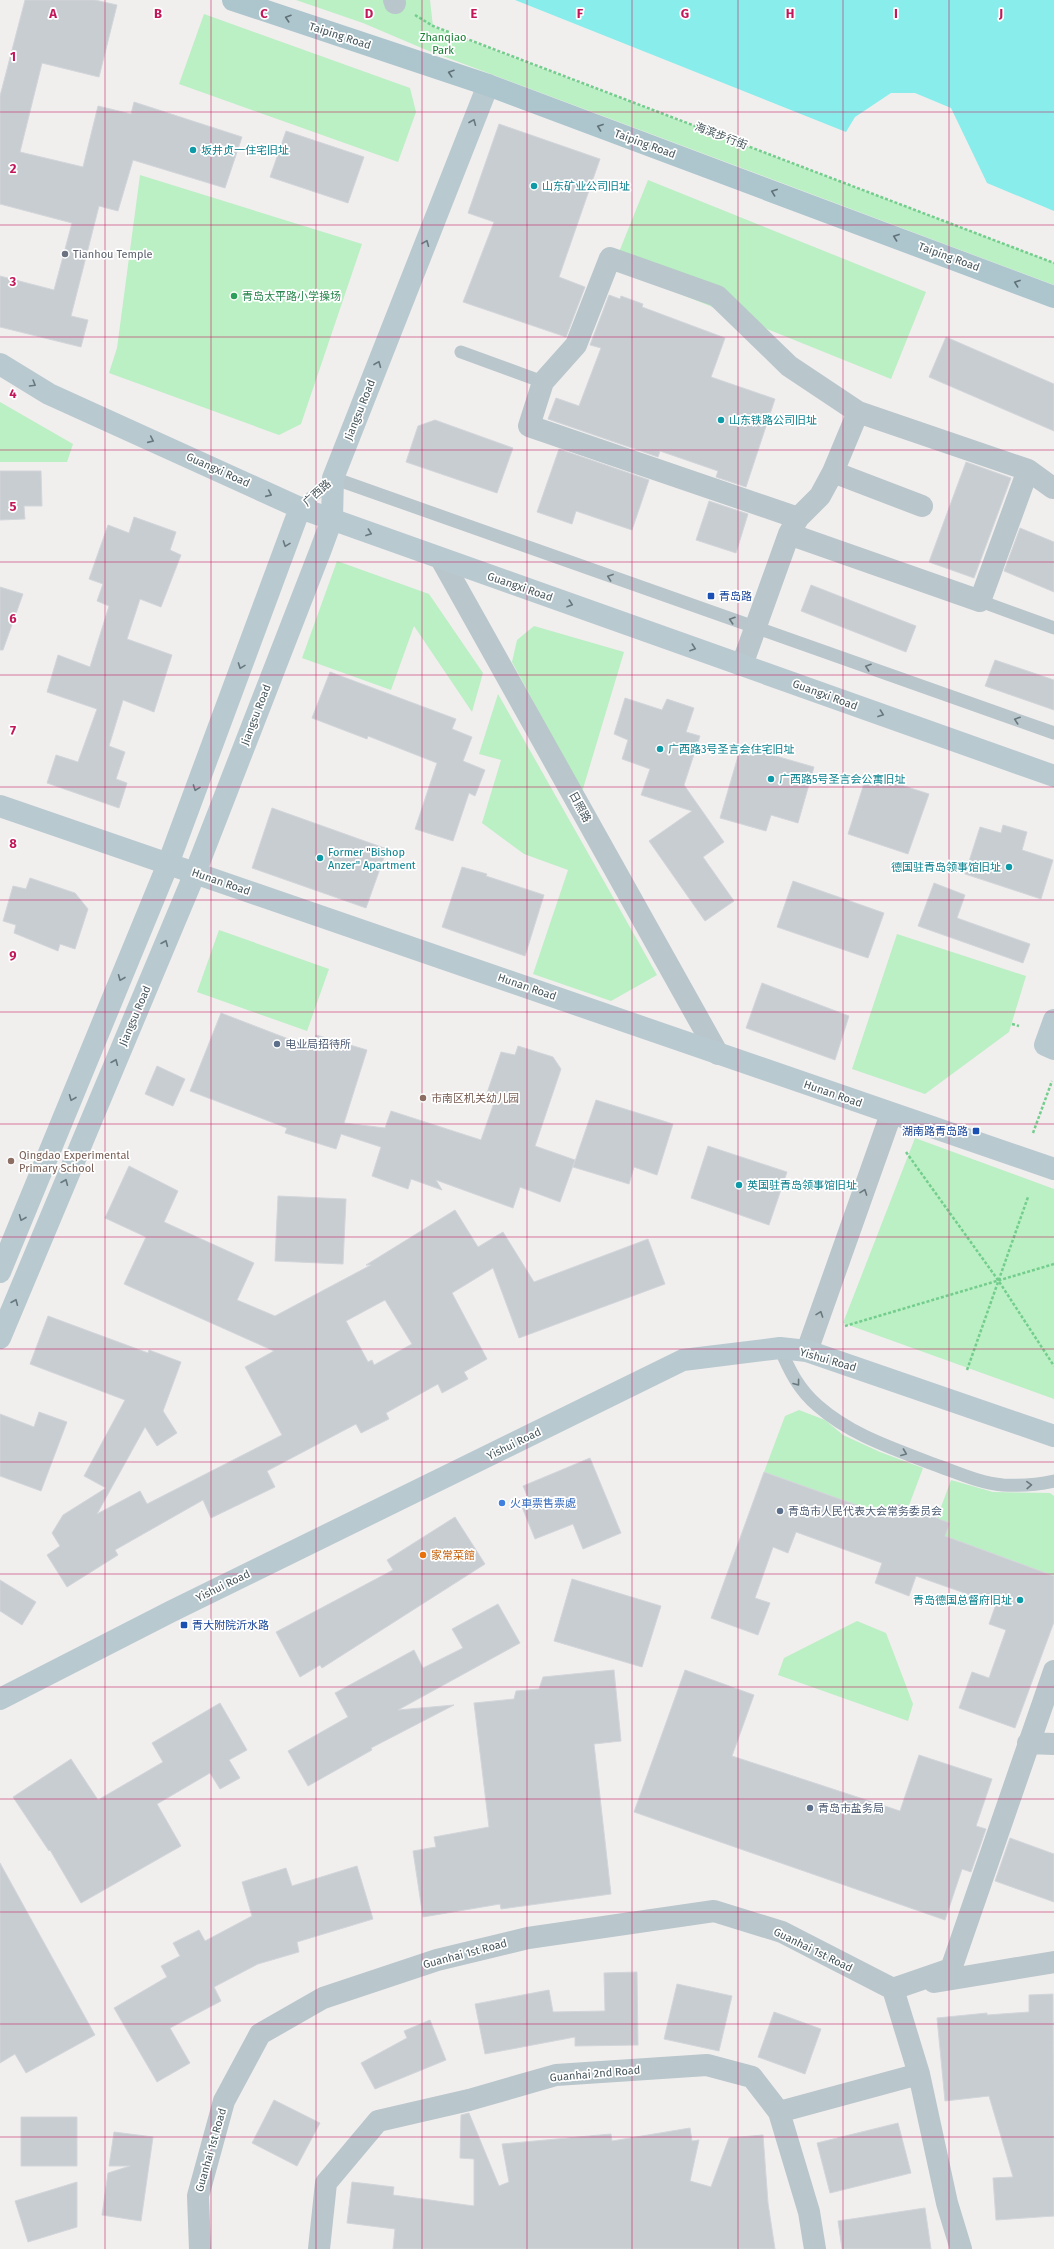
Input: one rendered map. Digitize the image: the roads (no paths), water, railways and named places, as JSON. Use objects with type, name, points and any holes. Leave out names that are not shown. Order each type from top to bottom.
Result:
[{"type":"main road","name":"Taiping Road","points":[[233,0],[488,85],[1054,297]]},
{"type":"main road","name":"Jiangsu Road","points":[[0,1338],[195,873],[332,519],[333,478],[488,85]]},
{"type":"main road","name":"Guangxi Road","points":[[0,364],[49,394],[300,508],[1054,776]]},
{"type":"main road","points":[[0,1272],[168,864],[300,508]]},
{"type":"main road","name":"Hunan Road","points":[[0,806],[1054,1170]]},
{"type":"main road","points":[[1054,1020],[1045,1046],[1054,1049]]},
{"type":"main road","name":"Yishui Road","points":[[0,1700],[172,1611],[683,1360],[780,1348],[808,1351],[1054,1436]]},
{"type":"street","points":[[1028,470],[980,601],[794,526],[529,426],[543,382],[576,345],[610,258],[717,296],[789,366],[858,412],[1028,470],[1054,488]]},
{"type":"street","points":[[742,665],[794,526],[820,496],[833,472],[858,412]]},
{"type":"street","points":[[833,472],[922,506]]},
{"type":"street","name":"日照路","points":[[441,559],[718,1054]]},
{"type":"street","points":[[808,1351],[891,1114]]},
{"type":"street","points":[[893,1989],[951,1969],[1028,1743],[1054,1672]]},
{"type":"street","points":[[1028,1743],[1054,1744]]},
{"type":"street","name":"Guanhai 1st Road","points":[[200,2249],[198,2196],[224,2101],[260,2034],[323,1998],[437,1960],[528,1938],[714,1911],[782,1932],[893,1989]]},
{"type":"street","points":[[893,1989],[1054,1962]]},
{"type":"street","points":[[893,1989],[919,2074],[947,2203],[961,2249]]},
{"type":"street","name":"Guanhai 2nd Road","points":[[320,2249],[326,2184],[378,2121],[469,2100],[556,2075],[707,2065],[752,2077],[779,2112],[809,2212],[815,2249]]},
{"type":"street","points":[[779,2112],[919,2074]]},
{"type":"lane","points":[[461,352],[543,382]]},
{"type":"lane","name":"广西路","points":[[300,508],[333,478]]},
{"type":"lane","points":[[333,478],[1054,733]]},
{"type":"lane","points":[[980,601],[1054,628]]},
{"type":"lane","points":[[780,1348],[794,1379],[817,1405],[842,1424],[869,1440],[974,1479],[1002,1485],[1031,1486],[1054,1481]]},
{"type":"water","points":[[515,0],[1054,0],[1054,211],[987,183],[951,108],[915,93],[891,93],[855,117],[846,132]]},
{"type":"place","name":"坂井贞一住宅旧址","points":[[193,150]]},
{"type":"place","name":"山东矿业公司旧址","points":[[534,186]]},
{"type":"place","name":"Tianhou Temple","points":[[65,254]]},
{"type":"place","name":"青岛太平路小学操场","points":[[234,296]]},
{"type":"place","name":"山东铁路公司旧址","points":[[721,420]]},
{"type":"place","name":"青岛路","points":[[711,596]]},
{"type":"place","name":"广西路3号圣言会住宅旧址","points":[[660,749]]},
{"type":"place","name":"广西路5号圣言会公寓旧址","points":[[771,779]]},
{"type":"place","name":"Former \"Bishop Anzer\" Apartment","points":[[320,858]]},
{"type":"place","name":"德国驻青岛领事馆旧址","points":[[1009,867]]},
{"type":"place","name":"电业局招待所","points":[[277,1044]]},
{"type":"place","name":"市南区机关幼儿园","points":[[423,1098]]},
{"type":"place","name":"湖南路青岛路","points":[[976,1131]]},
{"type":"place","name":"Qingdao Experimental Primary School","points":[[11,1161]]},
{"type":"place","name":"英国驻青岛领事馆旧址","points":[[739,1185]]},
{"type":"place","name":"火車票售票處","points":[[502,1503]]},
{"type":"place","name":"青岛市人民代表大会常务委员会","points":[[780,1511]]},
{"type":"place","name":"家常菜館","points":[[423,1555]]},
{"type":"place","name":"青岛德国总督府旧址","points":[[1020,1600]]},
{"type":"place","name":"青大附院沂水路","points":[[184,1625]]},
{"type":"place","name":"青岛市盐务局","points":[[810,1808]]},
{"type":"park label","name":"Zhanqiao Park","points":[[443,43]]}]
